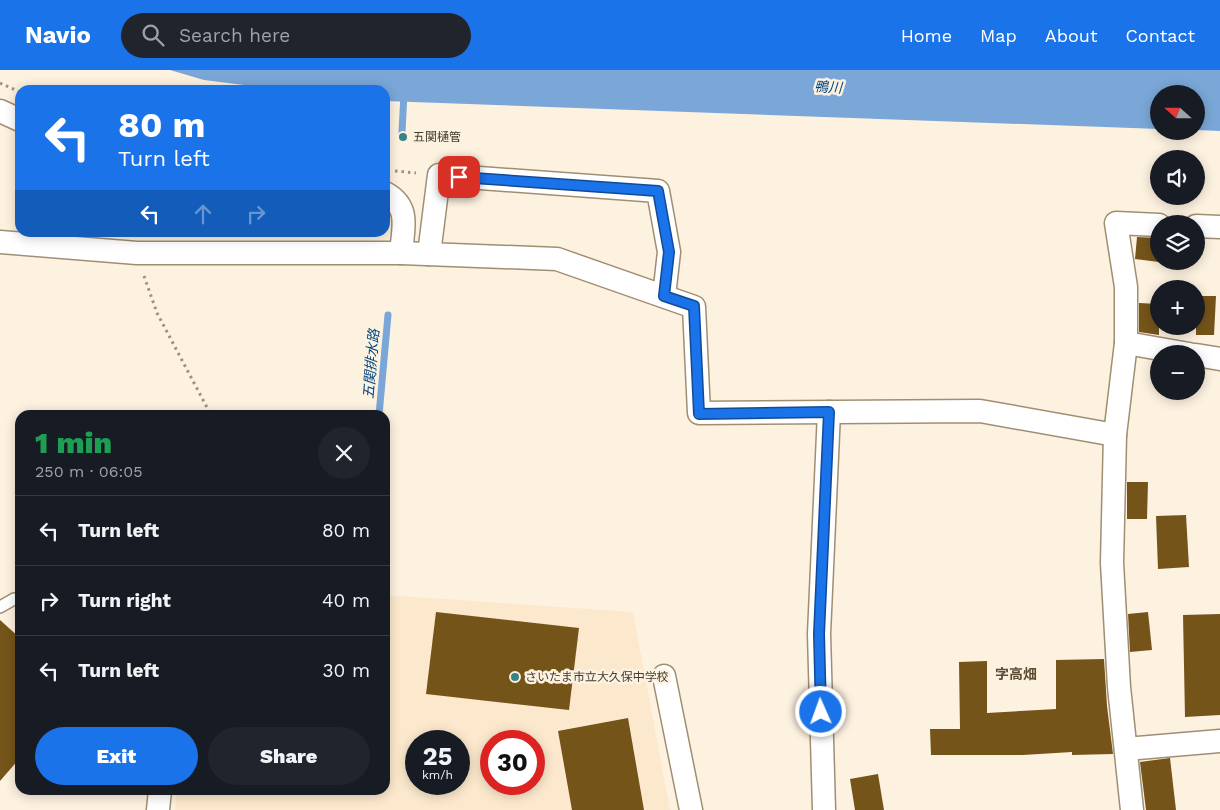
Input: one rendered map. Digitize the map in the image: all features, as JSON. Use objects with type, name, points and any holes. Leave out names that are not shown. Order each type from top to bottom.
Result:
[{"type":"street","points":[[0,111],[15,118]]},
{"type":"street","points":[[429,254],[439,175],[658,191],[669,252],[664,296]]},
{"type":"street","points":[[390,196],[400,205],[404,217],[402,253]]},
{"type":"street","points":[[1132,810],[1119,686],[1112,563],[1115,435],[1126,343],[1126,287],[1116,223],[1150,225]]},
{"type":"street","points":[[1205,226],[1220,227]]},
{"type":"street","points":[[0,242],[136,253],[402,253],[557,259],[694,306],[699,414],[980,411],[1115,435]]},
{"type":"street","points":[[1126,343],[1150,347]]},
{"type":"street","points":[[1205,356],[1220,359]]},
{"type":"street","points":[[824,810],[819,634],[829,412]]},
{"type":"street","points":[[664,676],[691,810]]},
{"type":"street","points":[[1126,749],[1220,740]]},
{"type":"street","points":[[158,810],[160,795]]},
{"type":"lane","points":[[0,607],[14,600]]},
{"type":"path","points":[[0,83],[15,90]]},
{"type":"path","points":[[394,171],[439,175]]},
{"type":"path","points":[[136,253],[157,313],[208,410]]},
{"type":"shaded area","name":"さいたま市立大久保中学校","points":[[390,595],[633,612],[670,810],[175,810],[176,795],[390,795]]},
{"type":"water","name":"鴨川","points":[[170,70],[1220,70],[1220,131],[1205,130],[1205,85],[1150,85],[1150,129],[390,101],[390,85],[244,85],[204,80]]},
{"type":"building","points":[[1137,237],[1150,238],[1150,261],[1135,259]]},
{"type":"building","points":[[1205,296],[1216,296],[1214,335],[1205,335]]},
{"type":"building","points":[[1139,303],[1150,304],[1150,334],[1139,332]]},
{"type":"building","points":[[1127,482],[1148,482],[1147,519],[1127,519]]},
{"type":"building","points":[[1186,515],[1189,567],[1158,569],[1156,516]]},
{"type":"building","points":[[436,612],[579,628],[569,710],[426,694]]},
{"type":"building","points":[[1148,612],[1152,650],[1130,652],[1128,614]]},
{"type":"building","points":[[1220,614],[1220,715],[1185,717],[1183,615]]},
{"type":"building","points":[[0,620],[15,634],[15,764],[0,781]]},
{"type":"building","points":[[1104,659],[1113,754],[1072,755],[1072,752],[1023,755],[931,755],[930,729],[960,729],[959,662],[987,661],[987,713],[1056,709],[1056,660]]},
{"type":"building","points":[[628,718],[644,810],[572,810],[558,731]]},
{"type":"building","points":[[1170,758],[1176,810],[1146,810],[1140,762]]},
{"type":"building","points":[[878,774],[884,810],[855,810],[850,779]]},
{"type":"waterway","name":"五関排水路","points":[[402,132],[404,93]]},
{"type":"waterway","name":"五関排水路","points":[[379,410],[388,315]]},
{"type":"place","name":"五関樋管","points":[[403,137]]},
{"type":"place","name":"さいたま市立大久保中学校","points":[[515,677]]},
{"type":"district","name":"字高畑","points":[[1016,674]]},
{"type":"route","points":[[459,177],[658,191],[669,252],[664,296],[694,306],[699,414],[829,412],[819,634],[821,712]]}]
